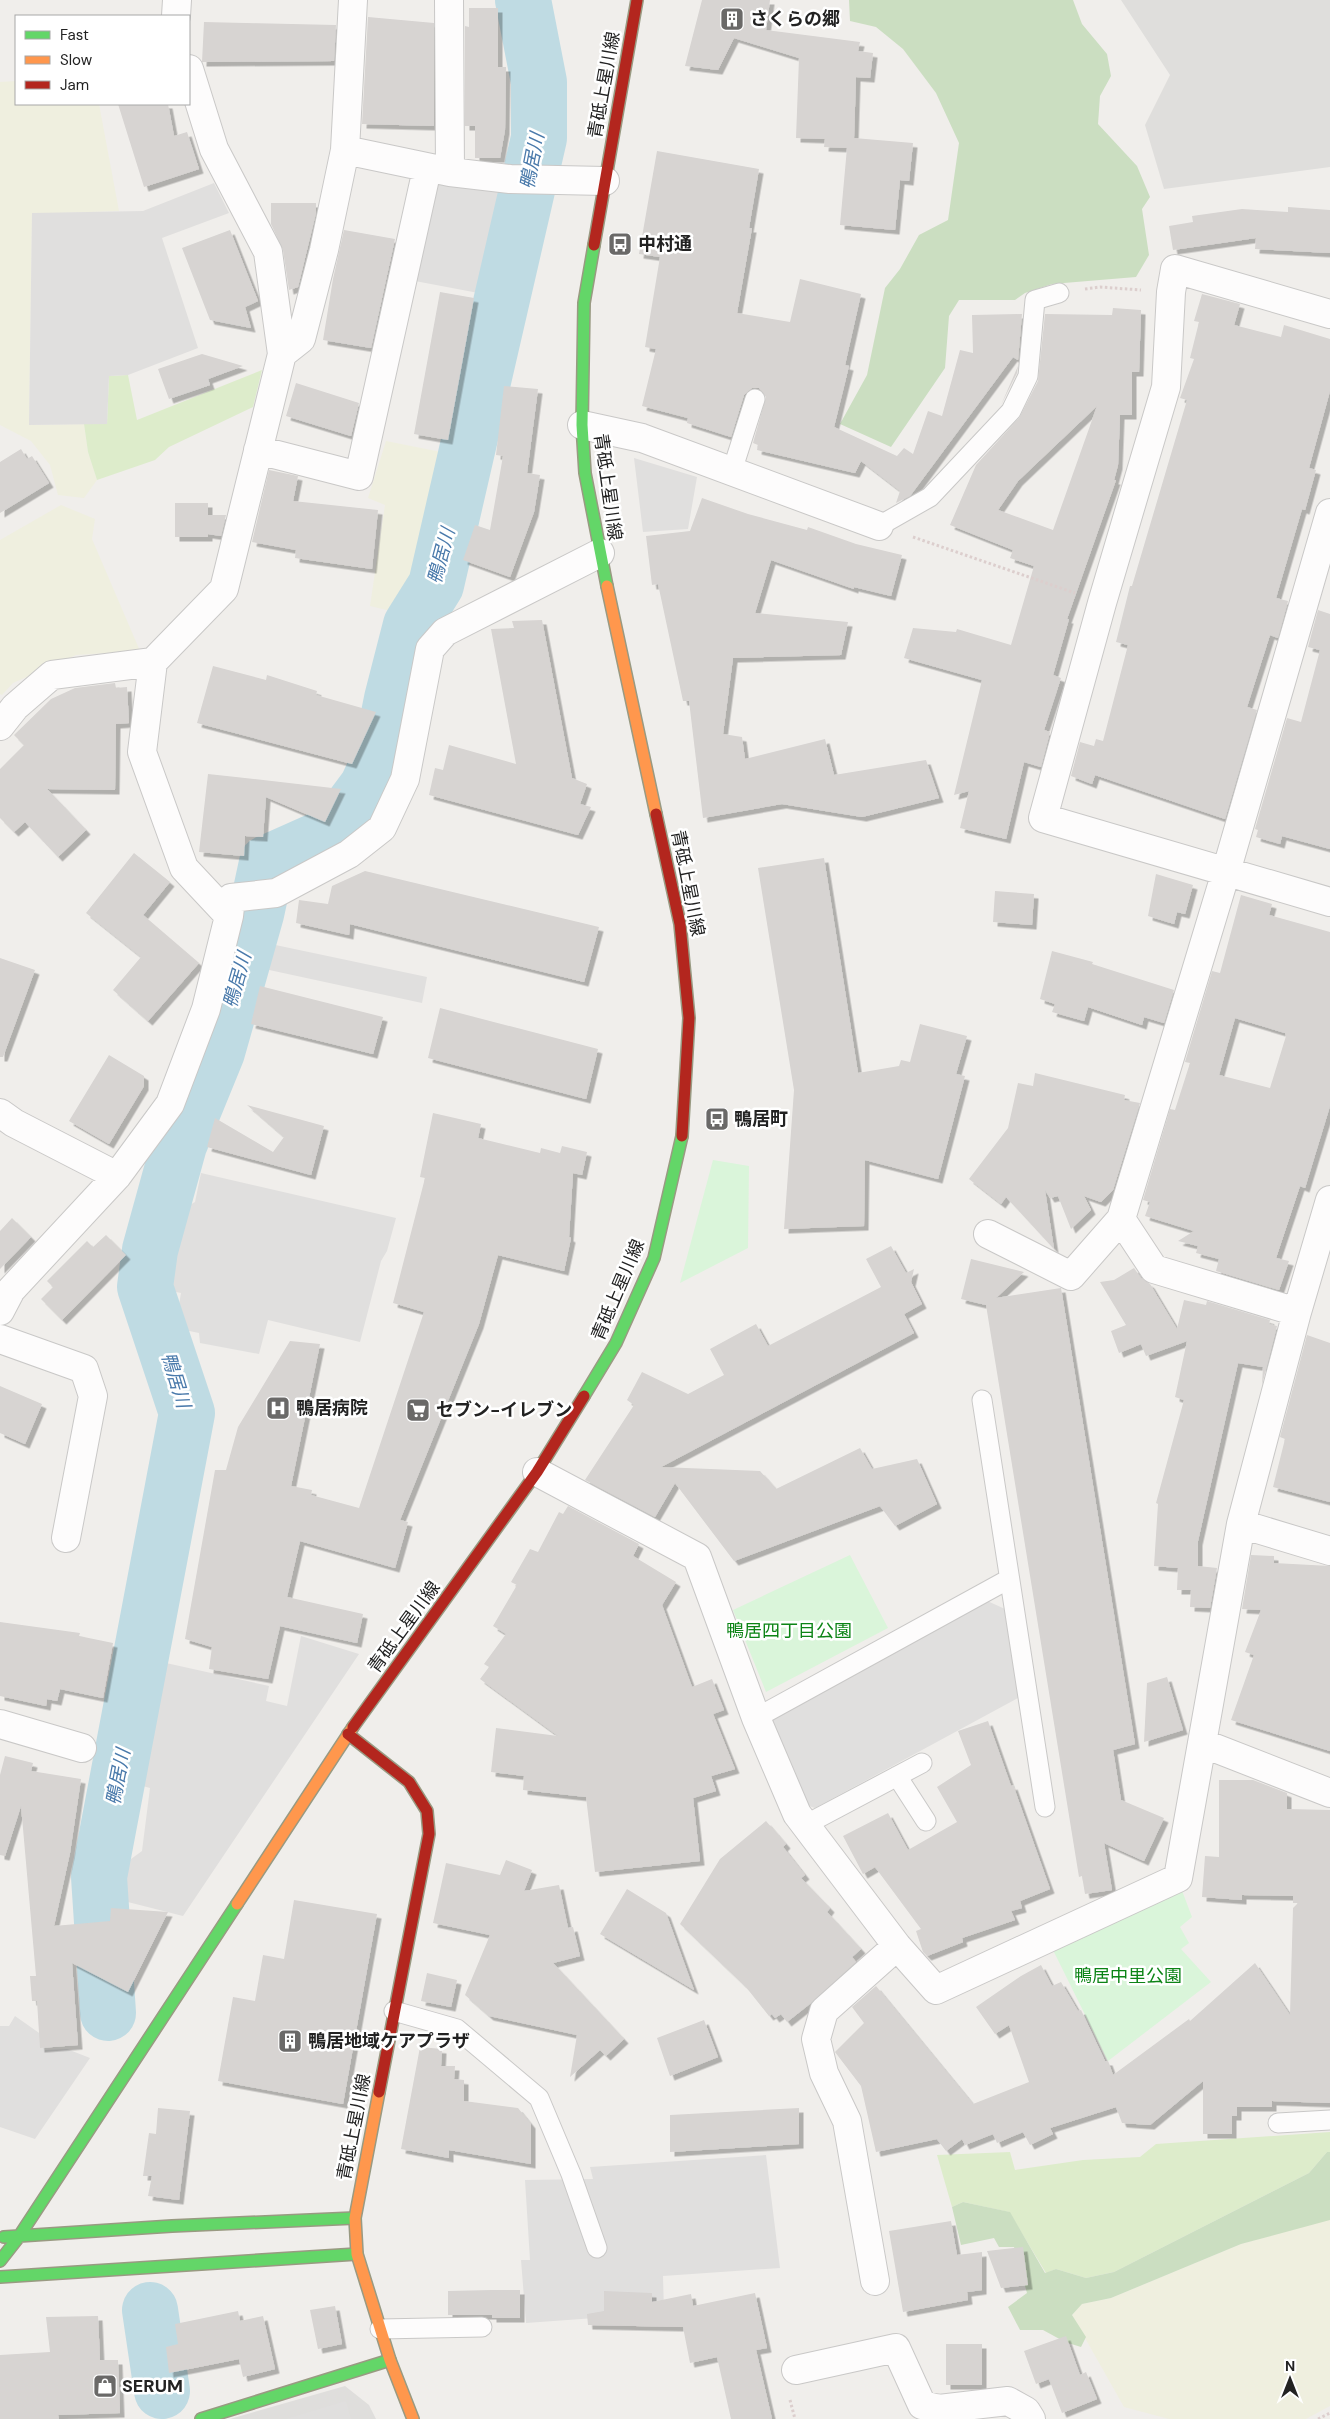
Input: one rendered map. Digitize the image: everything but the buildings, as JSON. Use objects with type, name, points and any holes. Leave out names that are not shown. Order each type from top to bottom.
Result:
[{"type":"main road","name":"青砥上星川線","points":[[413,2419],[390,2360],[356,2254],[355,2218],[429,1834],[426,1811],[409,1782],[348,1734],[537,1472],[616,1343],[654,1258],[682,1138],[689,1018],[680,924],[600,553],[585,473],[582,425],[584,303],[637,0]]},
{"type":"main road","points":[[0,2261],[18,2238],[348,1734]]},
{"type":"main road","points":[[0,2237],[18,2238],[172,2226],[355,2218]]},
{"type":"main road","points":[[0,2277],[356,2254]]},
{"type":"main road","points":[[201,2419],[390,2360]]},
{"type":"street","points":[[176,15],[177,0]]},
{"type":"street","points":[[282,354],[301,339],[324,250],[344,150],[353,0]]},
{"type":"street","points":[[258,450],[359,476],[438,171],[449,0]]},
{"type":"street","points":[[190,72],[214,149],[268,252],[282,354],[224,589],[154,662],[142,752],[184,868],[235,906]]},
{"type":"street","points":[[344,150],[438,171],[510,179],[605,181]]},
{"type":"street","points":[[1330,314],[1175,269],[1171,292],[1166,387],[1102,603],[1043,818],[1330,902]]},
{"type":"street","points":[[582,425],[642,438],[879,526]]},
{"type":"street","points":[[988,1234],[1071,1276],[1121,1219],[1226,872],[1330,513]]},
{"type":"street","points":[[235,906],[276,893],[349,854],[382,828],[405,779],[430,649],[445,632],[600,553]]},
{"type":"street","points":[[5,712],[52,675],[154,662]]},
{"type":"street","points":[[0,1312],[11,1290],[117,1176],[170,1104],[206,1009],[235,906]]},
{"type":"street","points":[[4,1124],[117,1176]]},
{"type":"street","points":[[537,1472],[696,1558],[756,1718],[797,1814],[897,1946],[936,1990],[1178,1878],[1241,1524],[1297,1312],[1330,1200]]},
{"type":"street","points":[[1121,1219],[1154,1269],[1297,1312]]},
{"type":"street","points":[[0,1339],[84,1369],[92,1396],[66,1538]]},
{"type":"street","points":[[1241,1524],[1330,1551]]},
{"type":"street","points":[[0,1724],[82,1748]]},
{"type":"street","points":[[1202,1743],[1330,1793]]},
{"type":"street","points":[[875,2282],[847,2121],[824,2072],[816,2040],[824,2011],[897,1946]]},
{"type":"street","points":[[792,2382],[896,2348],[922,2405],[939,2408],[1008,2401],[1026,2411],[1031,2419]]},
{"type":"lane","points":[[879,526],[930,497],[1011,411],[1028,376],[1035,300],[1059,293]]},
{"type":"lane","points":[[732,471],[754,399]]},
{"type":"lane","points":[[982,1400],[1045,1807]]},
{"type":"lane","points":[[756,1718],[1009,1579]]},
{"type":"lane","points":[[805,1825],[922,1763]]},
{"type":"lane","points":[[898,1776],[926,1821]]},
{"type":"lane","points":[[394,2011],[457,2030],[539,2098],[571,2174],[596,2248]]},
{"type":"lane","points":[[1278,2124],[1330,2120]]},
{"type":"lane","points":[[380,2329],[482,2327]]},
{"type":"path","points":[[1059,293],[1100,287],[1171,292]]},
{"type":"path","points":[[879,526],[1102,603]]},
{"type":"path","points":[[792,2382],[795,2419]]},
{"type":"path","points":[[1318,2419],[1330,2413]]},
{"type":"shaded area","points":[[1121,0],[1330,0],[1330,167],[1164,189],[1145,125],[1170,75]]},
{"type":"shaded area","points":[[436,175],[509,189],[489,295],[415,281]]},
{"type":"shaded area","points":[[214,183],[229,213],[162,238],[198,348],[128,375],[109,376],[107,424],[29,425],[32,213],[143,211]]},
{"type":"shaded area","points":[[634,458],[697,477],[688,529],[643,532]]},
{"type":"shaded area","points":[[266,943],[427,977],[422,1003],[260,968]]},
{"type":"shaded area","points":[[201,1173],[396,1218],[387,1251],[381,1261],[360,1342],[268,1320],[259,1354],[200,1343],[199,1333],[175,1328],[181,1293],[161,1289],[175,1228],[184,1225],[188,1206],[195,1202]]},
{"type":"shaded area","points":[[983,1599],[1005,1609],[1018,1698],[815,1808],[803,1804],[767,1717]]},
{"type":"shaded area","points":[[301,1636],[359,1654],[183,1916],[120,1900],[124,1869],[131,1859],[142,1851],[150,1788],[132,1783],[157,1661],[269,1686],[266,1701],[287,1706]]},
{"type":"shaded area","points":[[15,2016],[42,2035],[45,2050],[67,2049],[90,2058],[35,2139],[0,2127],[0,2026],[9,2026]]},
{"type":"shaded area","points":[[766,2155],[780,2268],[663,2276],[664,2313],[526,2323],[521,2260],[530,2260],[525,2180],[593,2179],[590,2167]]},
{"type":"shaded area","points":[[345,2386],[369,2405],[376,2419],[230,2419]]},
{"type":"shaded area","points":[[346,2401],[351,2419],[286,2419]]},
{"type":"green space","points":[[849,0],[1073,0],[1082,24],[1107,54],[1111,76],[1100,96],[1098,124],[1137,166],[1150,197],[1142,209],[1149,255],[1136,277],[1052,284],[1025,293],[1015,300],[959,300],[949,316],[945,368],[891,447],[840,424],[867,375],[885,288],[900,269],[919,235],[948,220],[959,143],[936,93],[903,49],[876,27],[850,21]]},
{"type":"green space","points":[[15,81],[15,105],[99,105],[119,211],[32,214],[29,425],[84,424],[88,452],[97,480],[84,498],[58,495],[50,465],[31,441],[0,425],[0,82]]},
{"type":"green space","points":[[262,370],[253,407],[169,447],[155,460],[97,480],[88,452],[84,424],[107,424],[109,376],[128,375],[137,420]]},
{"type":"green space","points":[[386,441],[451,454],[438,511],[434,514],[418,574],[399,598],[404,614],[370,606],[385,505],[368,498]]},
{"type":"green space","points":[[61,505],[95,519],[92,539],[140,651],[76,655],[13,683],[2,695],[0,694],[0,540]]},
{"type":"green space","points":[[713,1160],[749,1166],[748,1248],[680,1283]]},
{"type":"green space","name":"鴨居四丁目公園","points":[[850,1555],[888,1628],[766,1692],[733,1610]]},
{"type":"green space","name":"鴨居中里公園","points":[[1181,1888],[1192,1917],[1180,1927],[1189,1943],[1181,1949],[1211,1982],[1108,2061],[1053,1950]]},
{"type":"green space","points":[[1330,2132],[1330,2152],[1327,2152],[1309,2173],[1114,2272],[1086,2278],[1056,2269],[1046,2273],[1009,2212],[963,2202],[952,2207],[937,2155],[1010,2152],[1015,2170],[1083,2160],[1140,2157],[1156,2144]]},
{"type":"green space","points":[[1327,2152],[1330,2152],[1330,2220],[1241,2244],[1111,2298],[1082,2304],[1072,2315],[1086,2337],[1081,2347],[1065,2342],[1043,2330],[1020,2330],[1008,2307],[1027,2293],[1014,2247],[999,2247],[994,2238],[961,2245],[952,2207],[963,2202],[1010,2212],[1045,2273],[1056,2269],[1086,2278],[1114,2272],[1309,2173]]},
{"type":"green space","points":[[1330,2220],[1330,2406],[1306,2419],[1169,2419],[1124,2407],[1072,2315],[1082,2304],[1111,2298],[1241,2244]]},
{"type":"waterway","name":"鴨居川","points":[[108,2013],[99,1877],[187,1413],[145,1287],[150,1250],[179,1145],[217,1052],[256,914],[267,863],[332,834],[367,787],[380,759],[392,699],[411,625],[436,585],[539,138],[539,82],[523,0]]},
{"type":"waterway","name":"鴨居川","points":[[150,2310],[162,2391]]},
{"type":"traffic: fast","points":[[594,245],[584,303],[582,425],[585,473],[607,586]]},
{"type":"traffic: fast","points":[[584,1396],[616,1343],[654,1258],[682,1136]]},
{"type":"traffic: fast","points":[[0,2261],[18,2238],[237,1904]]},
{"type":"traffic: fast","points":[[4,2237],[172,2226],[355,2218]]},
{"type":"traffic: fast","points":[[0,2277],[357,2254]]},
{"type":"traffic: fast","points":[[201,2419],[390,2360]]},
{"type":"traffic: slow","points":[[607,586],[656,814]]},
{"type":"traffic: slow","points":[[237,1904],[353,1727]]},
{"type":"traffic: slow","points":[[379,2092],[355,2218],[357,2254],[390,2360],[413,2419]]},
{"type":"traffic: jam","points":[[594,245],[637,0]]},
{"type":"traffic: jam","points":[[656,814],[680,924],[689,1018],[682,1136]]},
{"type":"traffic: jam","points":[[353,1727],[537,1472],[584,1396]]},
{"type":"traffic: jam","points":[[348,1734],[409,1782],[427,1811],[429,1834],[379,2092]]},
{"type":"place","name":"さくらの郷","points":[[732,19]]},
{"type":"place","name":"中村通","points":[[620,244]]},
{"type":"place","name":"鴨居町","points":[[717,1119]]},
{"type":"place","name":"鴨居病院","points":[[278,1408]]},
{"type":"place","name":"セブン-イレブン","points":[[418,1410]]},
{"type":"place","name":"鴨居地域ケアプラザ","points":[[290,2041]]},
{"type":"place","name":"SERUM","points":[[105,2386]]}]
